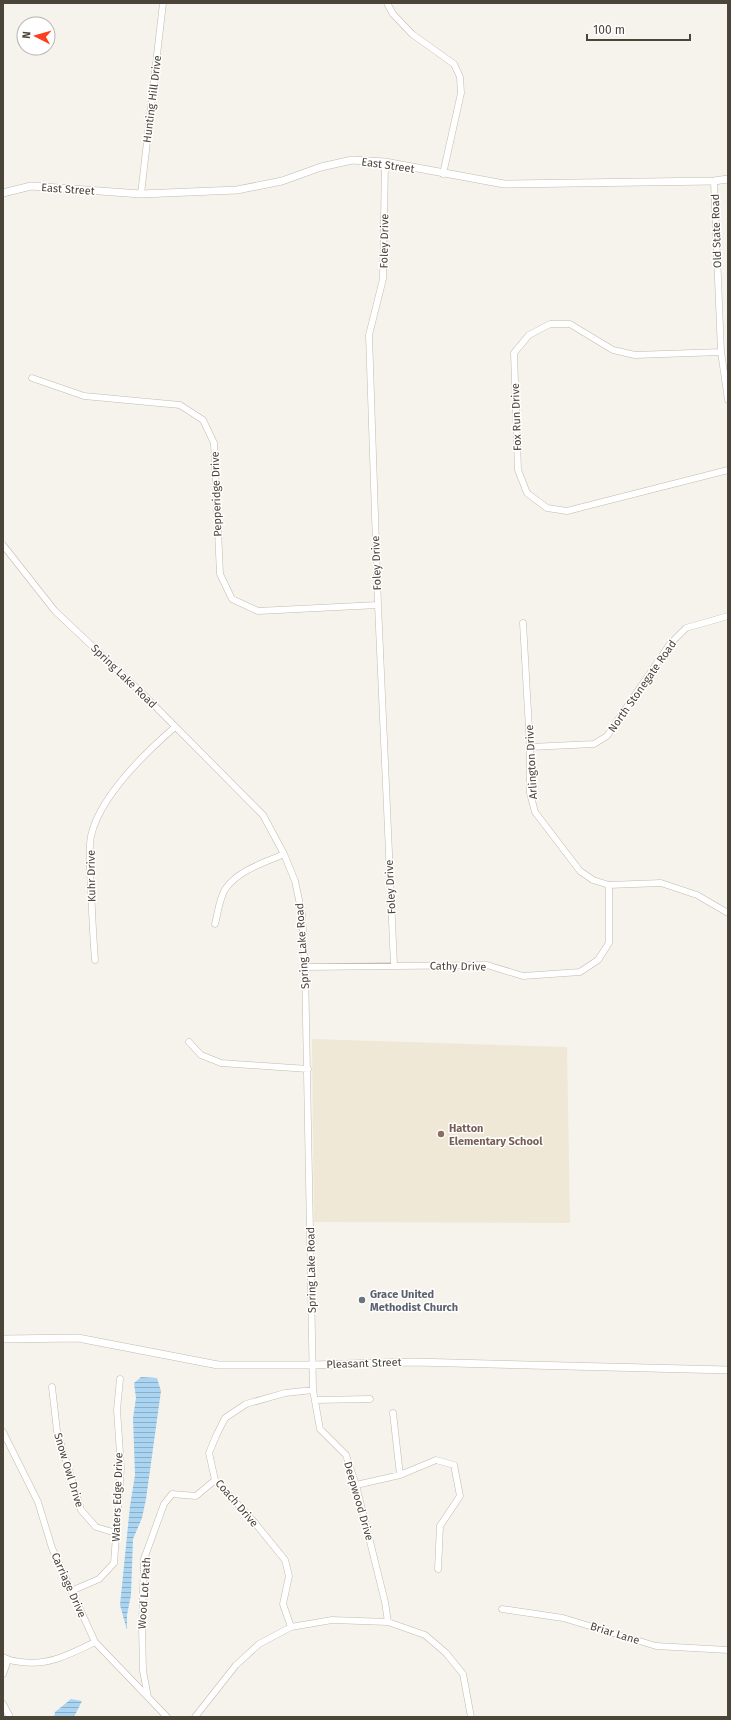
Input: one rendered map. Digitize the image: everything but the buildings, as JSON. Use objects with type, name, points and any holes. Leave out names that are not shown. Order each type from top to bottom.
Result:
[{"type":"street","name":"Hunting Hill Drive","points":[[141,194],[163,3]]},
{"type":"street","points":[[387,3],[393,14],[412,34],[454,64],[460,77],[460,93],[443,174]]},
{"type":"street","name":"East Street","points":[[3,193],[31,186],[141,194],[237,190],[282,181],[321,167],[352,160],[385,162],[443,174],[504,184],[714,181],[728,179]]},
{"type":"street","name":"Foley Drive","points":[[385,162],[383,280],[369,335],[378,606],[394,966]]},
{"type":"street","name":"Old State Road","points":[[714,181],[721,352],[728,400]]},
{"type":"street","name":"Fox Run Drive","points":[[721,352],[635,355],[613,350],[570,324],[550,324],[529,335],[514,353],[518,470],[527,493],[547,508],[567,511],[728,470]]},
{"type":"street","name":"Pepperidge Drive","points":[[32,378],[84,396],[180,405],[203,420],[214,443],[220,574],[232,599],[258,611],[378,606]]},
{"type":"street","name":"Spring Lake Road","points":[[3,545],[55,611],[175,727],[263,815],[284,854],[295,881],[302,914],[305,967],[308,1069],[312,1365]]},
{"type":"street","name":"North Stonegate Road","points":[[530,747],[594,744],[607,736],[670,644],[686,628],[728,616]]},
{"type":"street","name":"Arlington Drive","points":[[523,623],[530,747],[530,794],[535,812],[580,871],[593,880],[609,885],[661,883],[697,895],[728,913]]},
{"type":"street","name":"Kuhr Drive","points":[[95,960],[89,855],[92,835],[99,814],[122,780],[143,755],[175,727]]},
{"type":"street","points":[[216,924],[219,905],[225,889],[237,876],[284,854]]},
{"type":"street","name":"Cathy Drive","points":[[305,967],[487,965],[523,976],[580,972],[598,960],[609,943],[609,885]]},
{"type":"street","points":[[189,1042],[201,1055],[221,1063],[308,1069]]},
{"type":"street","name":"Pleasant Street","points":[[3,1339],[78,1338],[218,1365],[312,1365],[414,1362],[728,1370]]},
{"type":"street","name":"Deepwood Drive","points":[[312,1365],[313,1390],[320,1428],[346,1455],[356,1485],[385,1602],[388,1622]]},
{"type":"street","name":"Waters Edge Drive","points":[[72,1591],[99,1580],[114,1563],[121,1468],[117,1410],[120,1379]]},
{"type":"street","name":"Snow Owl Drive","points":[[52,1387],[57,1431],[81,1510],[96,1527],[116,1532]]},
{"type":"street","name":"Coach Drive","points":[[291,1627],[283,1604],[289,1576],[285,1560],[255,1523],[215,1480],[209,1453],[225,1418],[246,1404],[285,1393],[313,1390]]},
{"type":"street","points":[[316,1400],[370,1399]]},
{"type":"street","points":[[393,1413],[400,1475]]},
{"type":"street","name":"Carriage Drive","points":[[3,1432],[38,1502],[52,1548],[95,1642],[167,1717]]},
{"type":"street","points":[[356,1485],[400,1475],[436,1460],[454,1465],[460,1496],[440,1526],[438,1569]]},
{"type":"street","name":"Wood Lot Path","points":[[148,1697],[142,1656],[144,1559],[164,1504],[172,1494],[196,1496],[215,1480]]},
{"type":"street","name":"Briar Lane","points":[[502,1609],[564,1618],[656,1646],[728,1650]]},
{"type":"street","points":[[195,1717],[236,1665],[259,1644],[291,1627],[332,1620],[388,1622],[425,1635],[446,1653],[463,1674],[471,1717]]},
{"type":"street","points":[[3,1674],[5,1659],[34,1664],[53,1660],[95,1642]]},
{"type":"street","points":[[3,1704],[10,1717]]},
{"type":"shaded area","name":"Hatton Elementary School","points":[[312,1039],[567,1047],[570,1223],[314,1222]]},
{"type":"water","points":[[141,1377],[157,1378],[161,1391],[146,1499],[142,1518],[133,1539],[131,1595],[127,1615],[127,1630],[120,1605],[130,1506],[135,1475],[133,1418],[136,1398],[134,1383]]},
{"type":"water","points":[[71,1699],[82,1701],[74,1717],[54,1717],[55,1712]]},
{"type":"place","name":"Hatton Elementary School","points":[[441,1134]]},
{"type":"place","name":"Grace United Methodist Church","points":[[362,1300]]}]
